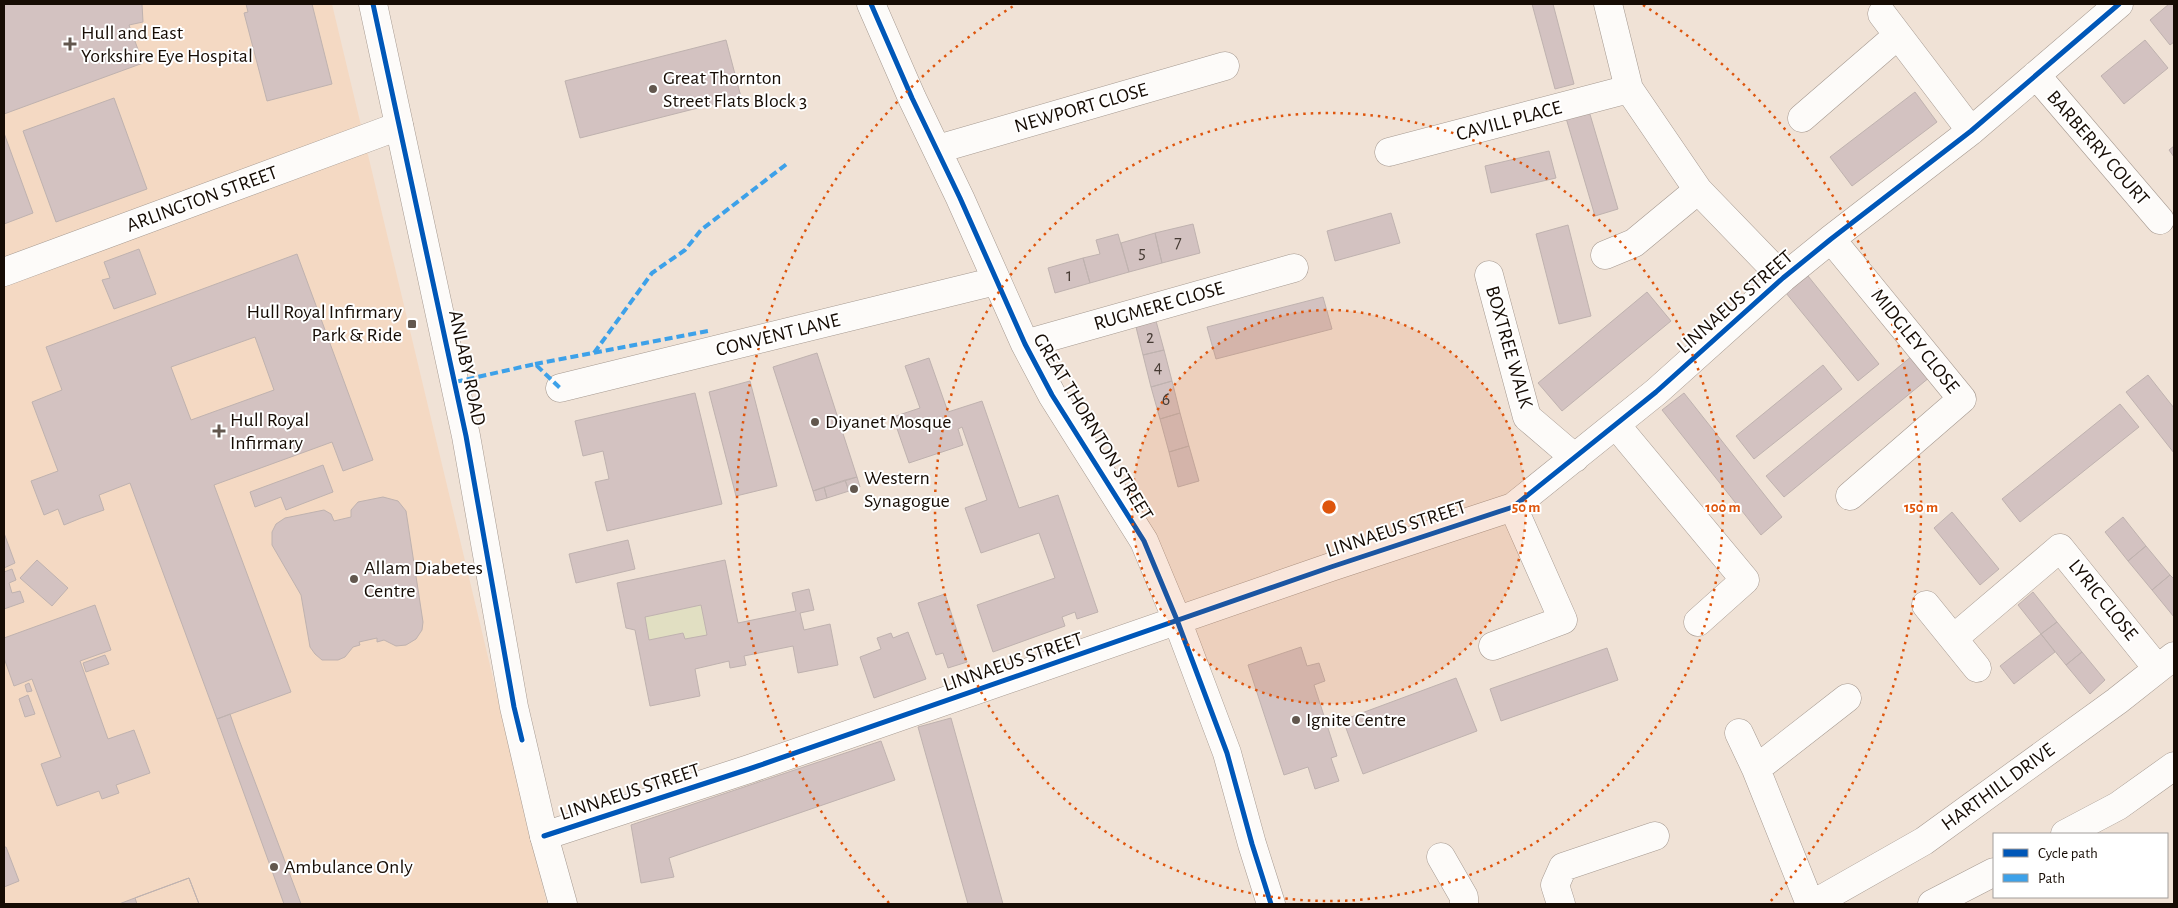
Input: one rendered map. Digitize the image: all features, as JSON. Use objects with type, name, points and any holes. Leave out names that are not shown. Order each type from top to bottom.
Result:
[{"type":"street","name":"ANLABY ROAD","points":[[373,4],[466,436],[514,707],[544,836],[563,904]]},
{"type":"street","name":"GREAT THORNTON STREET","points":[[871,4],[1025,344],[1052,395],[1144,541],[1177,620],[1227,753],[1271,904]]},
{"type":"street","points":[[1608,4],[1629,89],[1698,190],[1783,278]]},
{"type":"street","name":"LINNAEUS STREET","points":[[544,836],[896,719],[1177,620],[1513,507],[1656,392],[1783,278],[1971,131],[2116,5]]},
{"type":"street","points":[[1802,118],[1889,25],[1971,131]]},
{"type":"street","name":"NEWPORT CLOSE","points":[[938,149],[1225,66]]},
{"type":"street","name":"BARBERRY COURT","points":[[2036,75],[2160,220]]},
{"type":"street","name":"CAVILL PLACE","points":[[1389,152],[1629,89]]},
{"type":"street","name":"ARLINGTON STREET","points":[[4,272],[399,126]]},
{"type":"street","points":[[1605,255],[1634,243],[1698,190]]},
{"type":"street","name":"MIDGLEY CLOSE","points":[[1831,239],[1962,399],[1850,496]]},
{"type":"street","name":"RUGMERE CLOSE","points":[[1025,344],[1294,268]]},
{"type":"street","name":"BOXTREE WALK","points":[[1489,276],[1527,417],[1575,458]]},
{"type":"street","name":"CONVENT LANE","points":[[560,388],[996,281]]},
{"type":"street","points":[[1616,425],[1745,580],[1698,622]]},
{"type":"street","points":[[1493,646],[1563,620],[1513,507]]},
{"type":"street","name":"LYRIC CLOSE","points":[[1954,638],[2060,548],[2166,662]]},
{"type":"street","points":[[1926,605],[1977,668]]},
{"type":"street","name":"HARTHILL DRIVE","points":[[1812,904],[1924,841],[2117,701],[2166,662]]},
{"type":"street","points":[[1756,769],[1847,698]]},
{"type":"street","points":[[1739,733],[1756,769],[1812,904]]},
{"type":"street","points":[[2067,833],[2118,806],[2174,766]]},
{"type":"street","points":[[1561,904],[1555,885],[1563,867],[1655,836]]},
{"type":"street","points":[[1441,857],[1464,897],[1464,904]]},
{"type":"street","points":[[1932,904],[1993,873]]},
{"type":"shaded area","name":"Hull Royal Infirmary","points":[[4,4],[332,4],[547,904],[4,904]]},
{"type":"shaded area","points":[[701,605],[707,635],[685,639],[683,633],[649,640],[645,617]]},
{"type":"building","name":"Hull and East Yorkshire Eye Hospital","points":[[4,4],[142,4],[143,22],[129,25],[143,63],[4,114]]},
{"type":"building","points":[[246,4],[312,4],[332,84],[267,101],[244,13],[248,12]]},
{"type":"building","points":[[1532,4],[1553,4],[1574,84],[1555,89]]},
{"type":"building","points":[[2169,4],[2174,4],[2174,42],[2170,45],[2150,20]]},
{"type":"building","name":"Great Thornton Street Flats Block 3","points":[[726,40],[741,97],[580,138],[565,81]]},
{"type":"building","points":[[2145,40],[2168,68],[2124,104],[2101,76]]},
{"type":"building","points":[[1915,92],[1937,122],[1852,186],[1830,157]]},
{"type":"building","points":[[114,98],[147,189],[56,222],[23,131]]},
{"type":"building","points":[[1589,111],[1618,209],[1595,216],[1566,118]]},
{"type":"building","points":[[4,133],[33,213],[4,224]]},
{"type":"building","points":[[2174,146],[2174,157],[2169,150]]},
{"type":"building","points":[[1549,151],[1556,178],[1491,193],[1485,166]]},
{"type":"building","points":[[1391,213],[1400,243],[1335,261],[1327,231]]},
{"type":"building","points":[[1193,224],[1200,253],[1162,263],[1155,233]]},
{"type":"building","points":[[1568,225],[1591,316],[1559,324],[1536,234]]},
{"type":"building","points":[[1155,233],[1162,263],[1129,272],[1121,243]]},
{"type":"building","points":[[1118,234],[1129,272],[1090,283],[1083,258],[1100,254],[1096,240]]},
{"type":"building","points":[[139,249],[156,294],[114,309],[102,280],[110,278],[104,262]]},
{"type":"building","points":[[297,254],[373,460],[343,471],[332,442],[214,485],[291,692],[217,719],[130,483],[99,495],[104,510],[64,525],[58,509],[44,515],[31,481],[58,471],[32,402],[62,390],[46,347]],"holes":[[[255,337],[274,390],[191,420],[171,367]]]},
{"type":"building","points":[[1083,258],[1090,283],[1055,293],[1048,268]]},
{"type":"building","points":[[1808,276],[1879,364],[1858,381],[1786,293]]},
{"type":"building","points":[[1647,292],[1671,321],[1562,411],[1538,383]]},
{"type":"building","points":[[1323,297],[1332,329],[1216,359],[1207,327]]},
{"type":"building","points":[[1156,321],[1164,350],[1143,355],[1136,327]]},
{"type":"building","points":[[1164,350],[1172,381],[1151,387],[1143,355]]},
{"type":"building","name":"Diyanet Mosque","points":[[817,353],[857,477],[813,491],[773,367]]},
{"type":"building","points":[[1912,356],[1930,377],[1784,497],[1766,476]]},
{"type":"building","points":[[929,358],[948,412],[982,401],[1019,508],[1058,495],[1098,612],[1077,619],[1075,612],[1062,617],[1065,626],[993,652],[977,605],[1055,578],[1039,533],[981,553],[965,508],[987,500],[962,427],[958,429],[963,445],[909,463],[893,417],[920,408],[905,366]]},
{"type":"building","points":[[1823,365],[1842,389],[1754,459],[1736,436]]},
{"type":"building","points":[[2148,375],[2174,408],[2174,453],[2126,392]]},
{"type":"building","points":[[750,381],[777,486],[736,496],[709,392]]},
{"type":"building","points":[[1172,381],[1180,413],[1160,419],[1151,387]]},
{"type":"building","points":[[695,393],[722,504],[607,531],[595,482],[609,479],[603,451],[583,456],[575,421]]},
{"type":"building","points":[[1684,393],[1782,517],[1761,535],[1662,410]]},
{"type":"building","points":[[2120,404],[2139,427],[2020,522],[2002,499]]},
{"type":"building","points":[[1180,413],[1189,446],[1169,452],[1160,419]]},
{"type":"building","points":[[1189,446],[1199,481],[1178,487],[1169,452]]},
{"type":"building","points":[[323,465],[333,492],[286,510],[281,497],[255,507],[250,492]]},
{"type":"building","points":[[857,477],[860,487],[849,491],[845,480]]},
{"type":"building","points":[[845,480],[849,491],[827,498],[824,487]]},
{"type":"building","points":[[824,487],[827,498],[816,501],[813,491]]},
{"type":"building","name":"Allam Diabetes Centre","points":[[383,497],[398,501],[406,511],[423,622],[422,630],[416,639],[406,645],[396,646],[384,640],[377,642],[377,638],[359,642],[360,645],[353,647],[345,657],[338,660],[322,660],[310,647],[301,595],[272,545],[272,532],[276,524],[285,518],[324,510],[331,514],[334,521],[351,517],[351,510],[358,502]]},
{"type":"building","points":[[1952,512],[1999,569],[1980,585],[1934,528]]},
{"type":"building","points":[[2123,517],[2146,546],[2128,561],[2105,532]]},
{"type":"building","points":[[4,533],[15,563],[4,568]]},
{"type":"building","points":[[628,540],[635,569],[576,583],[569,554]]},
{"type":"building","points":[[2146,546],[2170,575],[2152,590],[2128,561]]},
{"type":"building","points":[[37,560],[68,588],[52,606],[20,578]]},
{"type":"building","points":[[725,560],[738,623],[796,611],[792,593],[809,589],[814,610],[800,613],[804,630],[830,624],[838,665],[798,673],[793,646],[744,656],[746,665],[730,668],[729,661],[695,669],[700,696],[650,706],[635,630],[626,628],[617,583]],"holes":[[[701,605],[707,635],[685,639],[683,633],[649,640],[645,617]]]},
{"type":"building","points":[[12,569],[16,580],[9,583],[12,593],[20,591],[24,602],[4,609],[4,572]]},
{"type":"building","points":[[2170,575],[2174,579],[2174,617],[2152,590]]},
{"type":"building","points":[[2033,592],[2057,622],[2041,634],[2018,605]]},
{"type":"building","points":[[945,594],[967,662],[948,668],[943,653],[936,655],[918,603]]},
{"type":"building","points":[[95,605],[111,650],[80,661],[108,739],[134,730],[150,773],[116,785],[119,793],[102,799],[99,791],[57,806],[41,764],[61,757],[32,679],[14,686],[4,658],[4,638]]},
{"type":"building","points":[[2057,622],[2082,652],[2066,665],[2041,634]]},
{"type":"building","points":[[908,632],[926,679],[874,698],[860,657],[881,649],[877,638],[891,633],[893,638]]},
{"type":"building","points":[[2041,634],[2055,652],[2014,684],[2000,666]]},
{"type":"building","name":"Ignite Centre","points":[[1301,647],[1307,666],[1319,663],[1325,681],[1314,685],[1337,756],[1331,758],[1339,781],[1315,789],[1308,767],[1284,775],[1248,665]]},
{"type":"building","points":[[1607,648],[1618,680],[1501,721],[1490,689]]},
{"type":"building","points":[[2082,652],[2105,680],[2090,694],[2066,665]]},
{"type":"building","points":[[105,655],[109,664],[86,672],[83,663]]},
{"type":"building","points":[[1456,678],[1477,731],[1363,774],[1343,720]]},
{"type":"building","points":[[29,683],[32,691],[27,692],[25,685]]},
{"type":"building","points":[[28,695],[35,714],[25,717],[19,699]]},
{"type":"building","points":[[230,714],[301,904],[284,904],[217,719]]},
{"type":"building","points":[[951,718],[1003,904],[968,904],[918,727]]},
{"type":"building","points":[[881,741],[895,780],[669,858],[674,877],[641,883],[631,825]]},
{"type":"building","points":[[4,847],[6,847],[19,881],[4,887]]},
{"type":"building","points":[[189,878],[199,904],[119,904],[140,896]]},
{"type":"building","points":[[189,878],[199,904],[137,904],[135,898]]},
{"type":"marked path","points":[[594,353],[652,273],[685,250],[701,230],[788,163]]},
{"type":"marked path","points":[[535,364],[708,331]]},
{"type":"marked path","points":[[455,382],[535,364],[560,388]]},
{"type":"cycle path","points":[[373,4],[466,436],[514,707],[522,740]]},
{"type":"cycle path","points":[[871,4],[1025,344],[1052,395],[1144,541],[1177,620],[1227,753],[1271,904]]},
{"type":"cycle path","points":[[544,836],[749,769],[1331,567],[1513,507],[1656,392],[1783,278],[1971,131],[2119,4]]},
{"type":"place","name":"Hull and East Yorkshire Eye Hospital","points":[[70,44]]},
{"type":"place","name":"Great Thornton Street Flats Block 3","points":[[653,89]]},
{"type":"place","name":"Hull Royal Infirmary Park & Ride","points":[[412,324]]},
{"type":"place","name":"Diyanet Mosque","points":[[815,422]]},
{"type":"place","name":"Hull Royal Infirmary","points":[[219,431]]},
{"type":"place","name":"Western Synagogue","points":[[854,489]]},
{"type":"place","name":"Allam Diabetes Centre","points":[[354,579]]},
{"type":"place","name":"Ignite Centre","points":[[1296,720]]},
{"type":"place","name":"Ambulance Only","points":[[274,867]]}]
